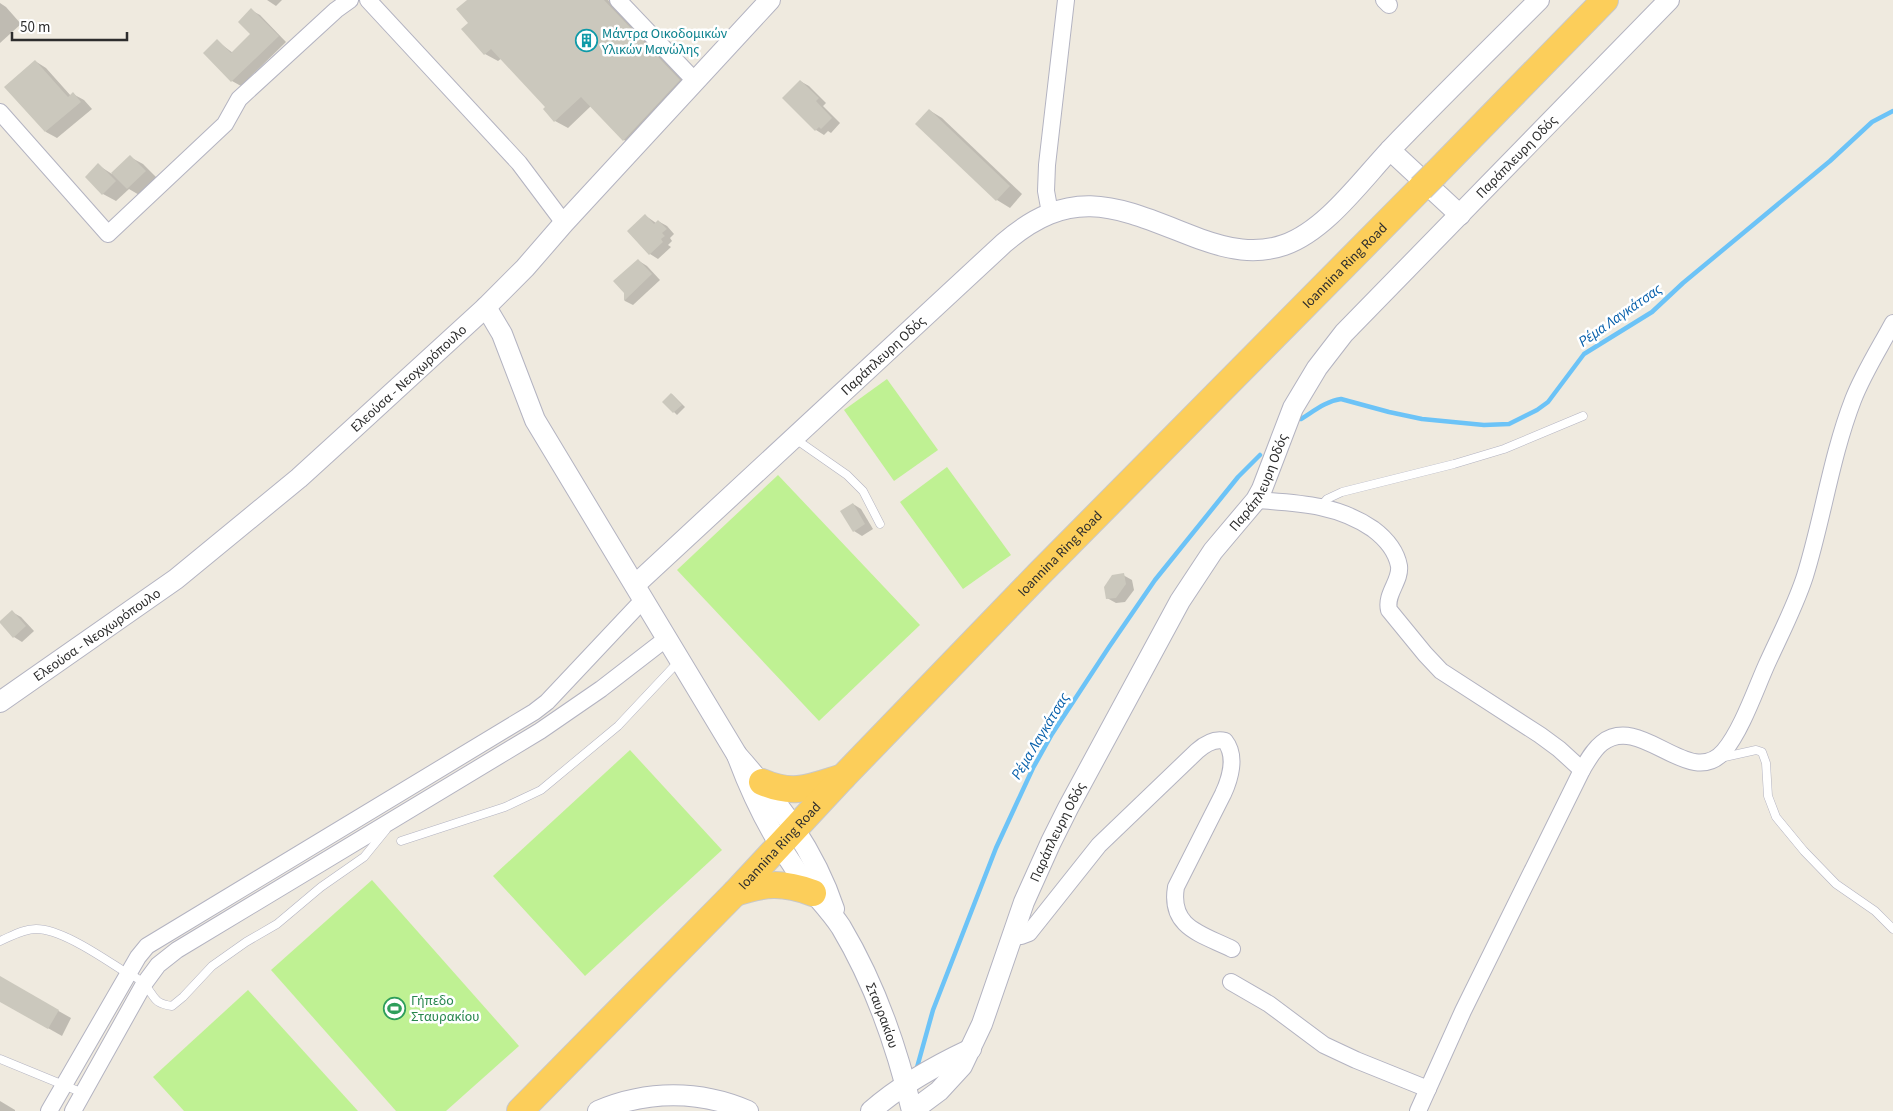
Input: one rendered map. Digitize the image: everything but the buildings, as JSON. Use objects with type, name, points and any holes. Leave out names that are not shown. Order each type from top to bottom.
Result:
[{"type":"highway","name":"Ioannina Ring Road","points":[[520,1111],[735,894],[844,777],[1039,574],[1605,0]]},
{"type":"highway","points":[[762,782],[781,789],[798,790],[844,777]]},
{"type":"highway","points":[[735,894],[767,885],[781,884],[813,893]]},
{"type":"street","points":[[0,112],[108,234],[225,124],[239,99],[336,10],[350,0]]},
{"type":"street","points":[[368,0],[519,163],[564,222]]},
{"type":"street","points":[[618,0],[696,82]]},
{"type":"street","name":"Ελεούσα - Νεοχωρόπουλο","points":[[0,702],[154,595],[230,536],[299,478],[486,307],[525,268],[564,222],[696,82],[770,0]]},
{"type":"street","points":[[1050,213],[1046,191],[1047,165],[1066,0]]},
{"type":"street","name":"Παράπλευρη Οδός","points":[[639,592],[794,438],[1004,243],[1031,222],[1050,213],[1082,206],[1105,206],[1134,213],[1220,246],[1247,251],[1269,248],[1295,240],[1332,212],[1390,150],[1539,0]]},
{"type":"street","name":"Παράπλευρη Οδός","points":[[912,1111],[950,1081],[962,1066],[971,1049],[995,989],[1024,902],[1051,842],[1180,602],[1213,552],[1256,500],[1293,408],[1329,350],[1669,0]]},
{"type":"street","points":[[1390,150],[1460,215]]},
{"type":"street","points":[[486,307],[502,334],[535,420],[737,755],[753,798],[823,881],[840,925]]},
{"type":"street","points":[[1418,1111],[1463,1011],[1582,770],[1593,752],[1612,737],[1624,735],[1641,740],[1692,762],[1702,763],[1718,758],[1730,743],[1743,718],[1804,578],[1852,402],[1893,323]]},
{"type":"street","points":[[1256,500],[1322,506],[1345,514],[1381,535],[1392,548],[1399,571],[1389,597],[1389,610],[1425,654],[1441,671],[1551,743],[1582,770]]},
{"type":"street","points":[[49,1111],[142,951],[154,940],[540,708],[639,592]]},
{"type":"street","points":[[73,1111],[144,984],[158,966],[177,950],[556,720],[601,689],[667,638]]},
{"type":"street","points":[[1011,937],[1028,933],[1099,845],[1196,751],[1209,742],[1219,740],[1225,741],[1229,747],[1231,762],[1229,778],[1223,794],[1176,887],[1174,900],[1176,911],[1180,919],[1187,926],[1232,949]]},
{"type":"street","points":[[737,755],[762,782],[787,837],[796,871],[840,925]]},
{"type":"street","name":"Σταυρακίου","points":[[840,925],[879,1004],[898,1056],[912,1111]]},
{"type":"street","points":[[1231,982],[1270,1004],[1313,1038],[1336,1051],[1428,1089]]},
{"type":"street","points":[[871,1111],[906,1086],[971,1049]]},
{"type":"street","points":[[598,1111],[623,1102],[674,1094],[712,1098],[748,1111]]},
{"type":"lane","points":[[1322,506],[1327,499],[1342,492],[1454,464],[1504,449],[1583,416]]},
{"type":"lane","points":[[794,438],[847,475],[862,491],[880,524]]},
{"type":"lane","points":[[401,841],[505,807],[541,790],[618,726],[680,660]]},
{"type":"lane","points":[[1718,758],[1756,750],[1762,752],[1766,763],[1768,796],[1776,817],[1804,851],[1836,884],[1875,911],[1893,929]]},
{"type":"lane","points":[[0,942],[25,930],[38,929],[52,932],[88,949],[144,984],[154,1000],[162,1005],[172,1006],[212,966],[246,942],[277,924],[364,856],[392,820]]},
{"type":"lane","points":[[0,1059],[83,1093]]},
{"type":"green space","points":[[887,379],[938,450],[894,481],[844,410]]},
{"type":"green space","points":[[947,467],[1011,555],[963,589],[900,502]]},
{"type":"green space","points":[[778,475],[920,625],[819,721],[677,570]]},
{"type":"green space","points":[[630,750],[722,850],[585,976],[493,876]]},
{"type":"green space","name":"Γήπεδο Σταυρακίου","points":[[372,880],[519,1046],[446,1111],[396,1111],[271,970]]},
{"type":"green space","points":[[248,990],[358,1111],[184,1111],[153,1077]]},
{"type":"waterway","name":"Ρέμα Λαγκάτσας","points":[[1301,419],[1325,404],[1341,399],[1422,419],[1484,425],[1509,424],[1537,410],[1548,402],[1584,354],[1652,312],[1683,283],[1830,161],[1872,122],[1893,111]]},
{"type":"waterway","name":"Ρέμα Λαγκάτσας","points":[[916,1071],[933,1010],[996,848],[1033,768],[1052,734],[1155,580],[1238,477],[1260,455]]},
{"type":"place","name":"Μάντρα Οικοδομικών Υλικών Μανώλης","points":[[586,41]]},
{"type":"place","name":"Γήπεδο Σταυρακίου","points":[[395,1008]]}]
